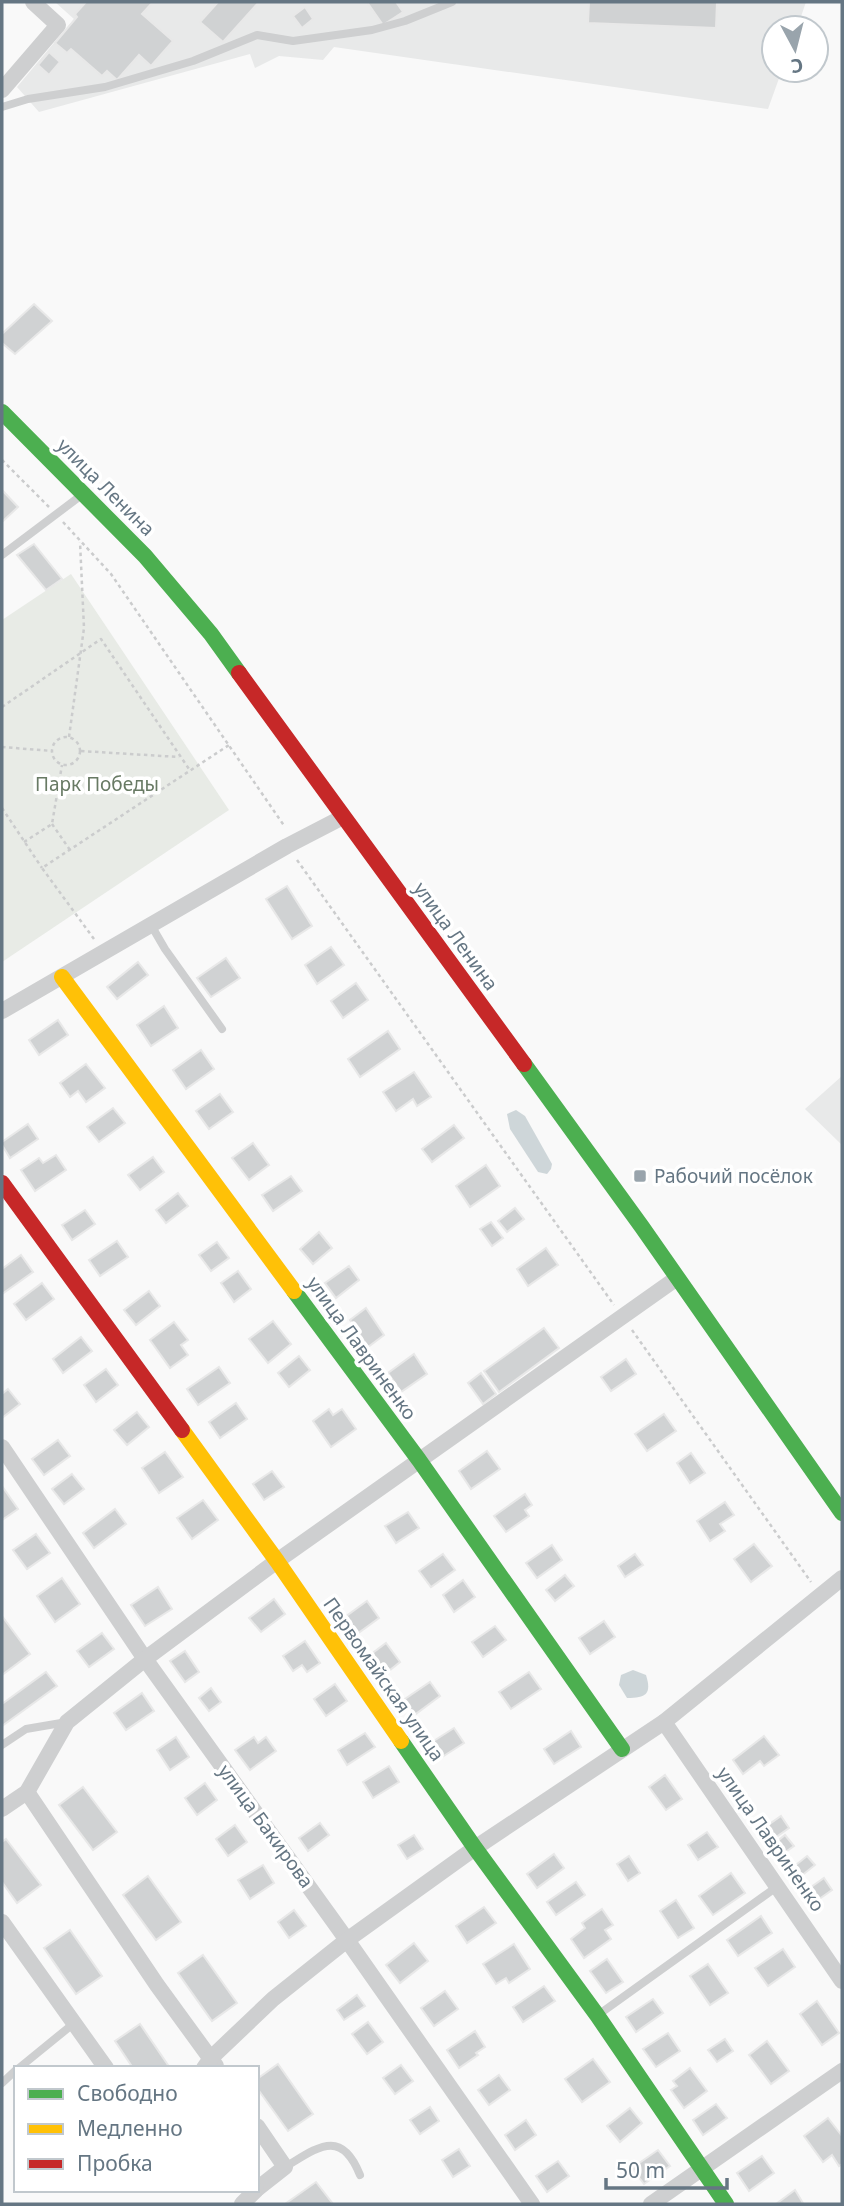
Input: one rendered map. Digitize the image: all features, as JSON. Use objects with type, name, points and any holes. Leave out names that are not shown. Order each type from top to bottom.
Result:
[{"type":"street","points":[[2,90],[58,25],[33,2]]},
{"type":"street","name":"улица Ленина","points":[[2,412],[145,556],[211,634],[642,1227],[842,1513]]},
{"type":"street","points":[[2,1011],[291,844],[343,817]]},
{"type":"street","name":"улица Лавриненко","points":[[62,977],[419,1460],[622,1749]]},
{"type":"street","name":"Первомайская улица","points":[[2,1183],[277,1561],[475,1848],[597,2015],[726,2204]]},
{"type":"street","points":[[2,1809],[27,1792],[67,1722],[145,1659],[277,1561],[677,1278]]},
{"type":"street","name":"улица Бакирова","points":[[2,1447],[145,1659],[532,2204]]},
{"type":"street","points":[[27,1792],[211,2065],[273,1999],[347,1940],[475,1848],[664,1722],[842,1578]]},
{"type":"street","name":"улица Лавриненко","points":[[664,1722],[842,1981]]},
{"type":"street","points":[[2,1922],[104,2066]]},
{"type":"street","points":[[651,2204],[842,2071]]},
{"type":"street","points":[[259,2129],[285,2167],[259,2188]]},
{"type":"street","points":[[242,2204],[255,2192]]},
{"type":"lane","points":[[2,107],[28,99],[105,87],[193,61],[257,35],[293,41],[372,30],[405,21],[452,2]]},
{"type":"lane","points":[[2,555],[83,494]]},
{"type":"lane","points":[[151,925],[222,1029]]},
{"type":"lane","points":[[2,1745],[26,1729],[67,1722]]},
{"type":"lane","points":[[597,2015],[778,1886]]},
{"type":"lane","points":[[21,2066],[73,2024]]},
{"type":"lane","points":[[285,2167],[322,2145],[339,2147],[354,2161],[360,2175]]},
{"type":"path","points":[[2,460],[111,574],[229,745],[291,844],[821,1595]]},
{"type":"path","points":[[69,737],[84,628],[80,541]]},
{"type":"path","points":[[2,707],[101,639],[189,769]]},
{"type":"path","points":[[69,737],[78,742],[81,751],[75,763],[62,765],[54,759],[52,751],[56,741],[69,737]]},
{"type":"path","points":[[42,868],[229,745]]},
{"type":"path","points":[[2,747],[52,751]]},
{"type":"path","points":[[81,751],[181,757]]},
{"type":"path","points":[[62,765],[52,824],[70,850]]},
{"type":"path","points":[[2,808],[104,953]]},
{"type":"path","points":[[24,842],[52,824]]},
{"type":"shaded area","points":[[55,2],[806,2],[802,14],[760,14],[760,84],[777,84],[768,109],[334,47],[323,60],[279,56],[255,68],[250,54],[39,112],[17,87],[74,19]]},
{"type":"shaded area","points":[[842,1076],[842,1145],[805,1109]]},
{"type":"shaded area","points":[[516,1110],[525,1116],[552,1164],[547,1174],[538,1172],[510,1129],[507,1114]]},
{"type":"shaded area","points":[[633,1670],[646,1675],[648,1691],[643,1696],[627,1698],[619,1685],[621,1675]]},
{"type":"green space","name":"Парк Победы","points":[[71,574],[229,810],[2,962],[2,620]]},
{"type":"building","points":[[86,2],[153,2],[142,14],[173,41],[151,66],[139,55],[117,80],[107,71],[102,76],[71,49],[67,53],[55,43]]},
{"type":"building","points":[[218,2],[259,2],[223,42],[200,22]]},
{"type":"building","points":[[367,2],[396,2],[403,12],[383,25]]},
{"type":"building","points":[[589,2],[717,2],[716,28],[588,23]]},
{"type":"building","points":[[305,7],[313,19],[302,28],[293,16]]},
{"type":"building","points":[[49,52],[60,62],[49,75],[38,65]]},
{"type":"building","points":[[34,304],[52,321],[15,354],[2,343],[2,334]]},
{"type":"building","points":[[2,490],[18,507],[2,522]]},
{"type":"building","points":[[34,544],[62,579],[46,590],[17,555]]},
{"type":"building","points":[[287,886],[312,926],[292,939],[266,899]]},
{"type":"building","points":[[331,947],[344,965],[317,984],[305,965]]},
{"type":"building","points":[[226,958],[240,978],[211,997],[197,978]]},
{"type":"building","points":[[138,962],[148,975],[117,999],[107,987]]},
{"type":"building","points":[[356,983],[368,1000],[343,1018],[331,1001]]},
{"type":"building","points":[[164,1006],[178,1028],[151,1046],[137,1025]]},
{"type":"building","points":[[58,1020],[68,1035],[39,1055],[29,1040]]},
{"type":"building","points":[[388,1031],[400,1049],[360,1077],[348,1059]]},
{"type":"building","points":[[201,1050],[214,1069],[186,1089],[173,1070]]},
{"type":"building","points":[[86,1064],[105,1088],[86,1102],[78,1091],[70,1097],[60,1083]]},
{"type":"building","points":[[414,1072],[431,1097],[417,1106],[413,1099],[396,1111],[383,1092]]},
{"type":"building","points":[[220,1094],[233,1112],[209,1129],[196,1111]]},
{"type":"building","points":[[113,1108],[125,1123],[99,1142],[87,1127]]},
{"type":"building","points":[[28,1124],[38,1139],[10,1158],[2,1142]]},
{"type":"building","points":[[454,1125],[464,1138],[432,1162],[422,1149]]},
{"type":"building","points":[[253,1143],[269,1165],[249,1180],[232,1158]]},
{"type":"building","points":[[56,1155],[66,1170],[35,1191],[21,1170],[39,1158],[43,1163]]},
{"type":"building","points":[[153,1157],[164,1172],[140,1190],[128,1175]]},
{"type":"building","points":[[486,1165],[500,1186],[470,1207],[456,1186]]},
{"type":"building","points":[[291,1176],[302,1191],[273,1211],[262,1195]]},
{"type":"building","points":[[178,1193],[188,1206],[166,1223],[156,1210]]},
{"type":"building","points":[[515,1208],[524,1219],[507,1232],[498,1221]]},
{"type":"building","points":[[85,1210],[95,1224],[72,1240],[62,1225]]},
{"type":"building","points":[[491,1222],[503,1238],[492,1246],[480,1229]]},
{"type":"building","points":[[319,1232],[332,1248],[313,1264],[300,1249]]},
{"type":"building","points":[[117,1241],[128,1257],[100,1276],[89,1260]]},
{"type":"building","points":[[217,1242],[229,1258],[211,1271],[199,1255]]},
{"type":"building","points":[[546,1248],[558,1265],[528,1286],[517,1269]]},
{"type":"building","points":[[21,1255],[33,1272],[2,1294],[2,1269]]},
{"type":"building","points":[[349,1266],[359,1280],[336,1298],[325,1283]]},
{"type":"building","points":[[238,1271],[251,1289],[234,1302],[221,1283]]},
{"type":"building","points":[[42,1283],[54,1299],[26,1320],[14,1304]]},
{"type":"building","points":[[149,1291],[160,1306],[136,1325],[124,1310]]},
{"type":"building","points":[[366,1308],[384,1335],[368,1347],[350,1320]]},
{"type":"building","points":[[273,1321],[291,1344],[268,1363],[249,1339]]},
{"type":"building","points":[[174,1322],[188,1340],[181,1345],[188,1355],[170,1368],[150,1340]]},
{"type":"building","points":[[544,1328],[559,1348],[499,1392],[484,1371]]},
{"type":"building","points":[[81,1337],[92,1351],[63,1373],[53,1359]]},
{"type":"building","points":[[414,1354],[427,1374],[401,1392],[388,1373]]},
{"type":"building","points":[[299,1356],[310,1370],[289,1387],[278,1373]]},
{"type":"building","points":[[626,1359],[636,1374],[611,1391],[601,1377]]},
{"type":"building","points":[[219,1367],[230,1383],[198,1405],[187,1389]]},
{"type":"building","points":[[106,1369],[118,1385],[96,1402],[84,1385]]},
{"type":"building","points":[[481,1373],[496,1394],[483,1404],[468,1383]]},
{"type":"building","points":[[8,1389],[20,1404],[2,1418],[2,1394]]},
{"type":"building","points":[[236,1403],[247,1419],[220,1438],[209,1422]]},
{"type":"building","points":[[329,1409],[333,1415],[342,1409],[356,1429],[331,1447],[313,1421]]},
{"type":"building","points":[[137,1412],[149,1427],[127,1445],[114,1430]]},
{"type":"building","points":[[664,1414],[676,1431],[647,1451],[635,1434]]},
{"type":"building","points":[[58,1440],[70,1456],[44,1475],[32,1459]]},
{"type":"building","points":[[487,1451],[500,1469],[471,1489],[459,1471]]},
{"type":"building","points":[[165,1452],[183,1477],[159,1493],[142,1468]]},
{"type":"building","points":[[691,1453],[705,1473],[690,1483],[677,1463]]},
{"type":"building","points":[[272,1471],[284,1487],[264,1500],[253,1484]]},
{"type":"building","points":[[72,1474],[84,1489],[64,1504],[52,1489]]},
{"type":"building","points":[[2,1486],[18,1509],[2,1520]]},
{"type":"building","points":[[525,1494],[532,1505],[525,1510],[529,1516],[506,1532],[494,1516]]},
{"type":"building","points":[[203,1500],[218,1520],[192,1539],[177,1518]]},
{"type":"building","points":[[725,1502],[734,1515],[720,1524],[725,1531],[710,1541],[697,1521]]},
{"type":"building","points":[[115,1509],[126,1524],[94,1548],[83,1533]]},
{"type":"building","points":[[408,1512],[419,1528],[396,1543],[385,1526]]},
{"type":"building","points":[[36,1534],[50,1553],[27,1569],[13,1550]]},
{"type":"building","points":[[754,1544],[772,1566],[751,1582],[734,1559]]},
{"type":"building","points":[[552,1545],[562,1560],[537,1578],[526,1563]]},
{"type":"building","points":[[443,1554],[455,1570],[431,1587],[419,1571]]},
{"type":"building","points":[[635,1554],[643,1565],[625,1577],[618,1566]]},
{"type":"building","points":[[565,1575],[574,1586],[555,1601],[546,1590]]},
{"type":"building","points":[[62,1578],[80,1604],[55,1622],[37,1596]]},
{"type":"building","points":[[463,1580],[475,1597],[454,1612],[443,1595]]},
{"type":"building","points":[[158,1587],[172,1609],[145,1626],[131,1605]]},
{"type":"building","points":[[274,1599],[285,1614],[261,1632],[249,1618]]},
{"type":"building","points":[[367,1601],[379,1618],[357,1634],[345,1617]]},
{"type":"building","points":[[2,1616],[30,1654],[2,1675]]},
{"type":"building","points":[[604,1621],[615,1637],[590,1654],[579,1638]]},
{"type":"building","points":[[495,1626],[506,1640],[483,1657],[472,1642]]},
{"type":"building","points":[[102,1633],[114,1649],[89,1667],[77,1651]]},
{"type":"building","points":[[305,1641],[320,1663],[307,1672],[302,1665],[293,1671],[283,1656]]},
{"type":"building","points":[[386,1643],[400,1662],[385,1674],[370,1655]]},
{"type":"building","points":[[185,1651],[199,1672],[185,1682],[170,1661]]},
{"type":"building","points":[[46,1672],[57,1686],[2,1726],[2,1704]]},
{"type":"building","points":[[529,1672],[541,1689],[511,1709],[499,1692]]},
{"type":"building","points":[[430,1682],[440,1696],[413,1716],[402,1701]]},
{"type":"building","points":[[335,1684],[347,1701],[326,1716],[314,1699]]},
{"type":"building","points":[[211,1688],[221,1702],[209,1711],[199,1698]]},
{"type":"building","points":[[142,1693],[154,1711],[126,1730],[114,1713]]},
{"type":"building","points":[[454,1728],[464,1743],[439,1759],[429,1744]]},
{"type":"building","points":[[571,1731],[581,1747],[554,1764],[544,1749]]},
{"type":"building","points":[[365,1733],[375,1747],[347,1765],[338,1750]]},
{"type":"building","points":[[764,1736],[779,1755],[764,1766],[760,1761],[743,1774],[733,1760]]},
{"type":"building","points":[[176,1737],[189,1757],[170,1770],[157,1750]]},
{"type":"building","points":[[254,1737],[258,1743],[266,1737],[276,1751],[250,1770],[235,1750]]},
{"type":"building","points":[[389,1766],[399,1782],[373,1798],[363,1782]]},
{"type":"building","points":[[665,1775],[682,1799],[666,1810],[649,1787]]},
{"type":"building","points":[[205,1783],[217,1800],[197,1815],[185,1798]]},
{"type":"building","points":[[83,1787],[117,1832],[93,1850],[59,1805]]},
{"type":"building","points":[[781,1816],[789,1828],[769,1842],[761,1830]]},
{"type":"building","points":[[320,1823],[329,1835],[308,1851],[299,1838]]},
{"type":"building","points":[[235,1825],[247,1842],[228,1856],[216,1839]]},
{"type":"building","points":[[707,1832],[718,1847],[698,1860],[688,1845]]},
{"type":"building","points":[[414,1835],[423,1849],[407,1859],[398,1845]]},
{"type":"building","points":[[785,1835],[794,1846],[777,1858],[769,1848]]},
{"type":"building","points":[[6,1839],[41,1885],[17,1903],[2,1882],[2,1842]]},
{"type":"building","points":[[554,1854],[564,1868],[537,1888],[527,1874]]},
{"type":"building","points":[[629,1856],[640,1873],[628,1881],[617,1864]]},
{"type":"building","points":[[807,1856],[815,1865],[800,1877],[792,1868]]},
{"type":"building","points":[[263,1865],[274,1883],[250,1899],[238,1880]]},
{"type":"building","points":[[731,1873],[745,1893],[713,1915],[699,1896]]},
{"type":"building","points":[[148,1876],[181,1922],[156,1940],[123,1895]]},
{"type":"building","points":[[824,1878],[832,1890],[812,1904],[804,1892]]},
{"type":"building","points":[[576,1882],[585,1895],[556,1915],[547,1902]]},
{"type":"building","points":[[676,1900],[694,1928],[678,1938],[660,1911]]},
{"type":"building","points":[[484,1907],[496,1923],[467,1943],[456,1926]]},
{"type":"building","points":[[602,1909],[613,1925],[605,1930],[611,1939],[584,1958],[571,1939],[585,1928],[582,1923]]},
{"type":"building","points":[[294,1910],[306,1926],[289,1938],[278,1922]]},
{"type":"building","points":[[761,1916],[772,1933],[738,1956],[727,1940]]},
{"type":"building","points":[[70,1930],[102,1976],[76,1994],[44,1948]]},
{"type":"building","points":[[414,1943],[428,1961],[400,1983],[386,1965]]},
{"type":"building","points":[[514,1944],[530,1969],[509,1983],[506,1978],[496,1984],[483,1964]]},
{"type":"building","points":[[783,1949],[795,1967],[768,1986],[755,1968]]},
{"type":"building","points":[[203,1955],[237,2003],[212,2021],[178,1973]]},
{"type":"building","points":[[607,1959],[623,1982],[606,1993],[590,1971]]},
{"type":"building","points":[[708,1964],[728,1993],[710,2005],[690,1976]]},
{"type":"building","points":[[544,1986],[555,2001],[523,2022],[513,2007]]},
{"type":"building","points":[[445,1991],[458,2009],[434,2026],[421,2008]]},
{"type":"building","points":[[357,1995],[365,2006],[344,2020],[337,2010]]},
{"type":"building","points":[[653,1999],[663,2013],[636,2032],[626,2017]]},
{"type":"building","points":[[817,2001],[839,2033],[822,2045],[800,2014]]},
{"type":"building","points":[[368,2022],[383,2042],[367,2054],[352,2034]]},
{"type":"building","points":[[140,2024],[169,2066],[132,2066],[115,2041]]},
{"type":"building","points":[[475,2031],[485,2047],[459,2068],[447,2050]]},
{"type":"building","points":[[668,2033],[680,2051],[656,2067],[643,2049]]},
{"type":"building","points":[[725,2039],[733,2051],[717,2062],[708,2050]]},
{"type":"building","points":[[767,2041],[789,2071],[771,2084],[749,2055]]},
{"type":"building","points":[[593,2059],[610,2082],[582,2102],[565,2079]]},
{"type":"building","points":[[278,2064],[313,2114],[288,2131],[259,2091],[259,2078]]},
{"type":"building","points":[[401,2065],[413,2081],[395,2094],[383,2078]]},
{"type":"building","points":[[690,2068],[707,2091],[684,2108],[671,2090],[677,2086],[673,2081]]},
{"type":"building","points":[[499,2075],[510,2090],[489,2105],[478,2090]]},
{"type":"building","points":[[716,2104],[727,2118],[703,2135],[693,2120]]},
{"type":"building","points":[[430,2107],[439,2121],[420,2134],[410,2120]]},
{"type":"building","points":[[630,2108],[642,2123],[620,2142],[607,2126]]},
{"type":"building","points":[[828,2118],[842,2136],[842,2164],[839,2166],[832,2155],[823,2162],[804,2136]]},
{"type":"building","points":[[526,2120],[536,2135],[515,2150],[505,2135]]},
{"type":"building","points":[[459,2149],[470,2166],[453,2177],[442,2160]]},
{"type":"building","points":[[658,2150],[670,2166],[644,2184],[632,2168]]},
{"type":"building","points":[[762,2156],[774,2173],[749,2191],[737,2173]]},
{"type":"building","points":[[558,2161],[569,2176],[547,2192],[536,2176]]},
{"type":"building","points":[[316,2182],[333,2204],[285,2204]]},
{"type":"building","points":[[795,2190],[803,2203],[776,2204]]},
{"type":"traffic: fast","points":[[2,412],[145,556],[211,634],[239,673]]},
{"type":"traffic: fast","points":[[524,1064],[842,1513]]},
{"type":"traffic: fast","points":[[294,1291],[419,1460],[622,1749]]},
{"type":"traffic: fast","points":[[401,1741],[597,2015],[726,2204]]},
{"type":"traffic: slow","points":[[62,977],[294,1291]]},
{"type":"traffic: slow","points":[[182,1430],[277,1561],[401,1741]]},
{"type":"traffic: jam","points":[[239,673],[524,1064]]},
{"type":"traffic: jam","points":[[2,1183],[182,1430]]},
{"type":"place","name":"Рабочий посёлок","points":[[640,1176]]}]
